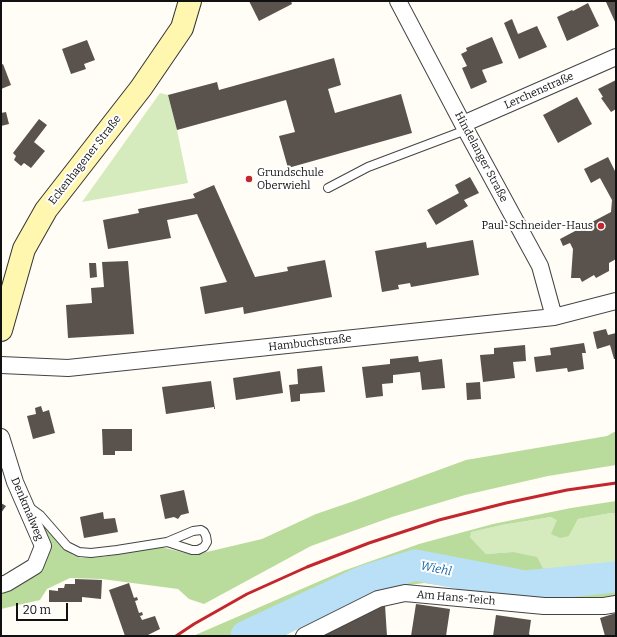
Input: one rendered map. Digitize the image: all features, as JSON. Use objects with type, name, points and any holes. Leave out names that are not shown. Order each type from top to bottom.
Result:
[{"type":"main road","name":"Eckenhagener Straße","points":[[1,330],[24,249],[46,210],[141,88],[182,28],[190,1]]},
{"type":"street","name":"Hindelanger Straße","points":[[398,1],[464,127],[540,266],[554,317]]},
{"type":"street","name":"Lerchenstraße","points":[[464,127],[616,57]]},
{"type":"street","name":"Hambuchstraße","points":[[1,365],[68,368],[554,317],[616,301]]},
{"type":"street","name":"Denkmalweg","points":[[1,437],[15,482],[43,546],[34,566],[1,585]]},
{"type":"street","name":"Am Hans-Teich","points":[[304,636],[378,599],[405,593],[544,606],[604,606],[616,604]]},
{"type":"lane","points":[[328,188],[368,167],[464,127]]},
{"type":"lane","points":[[25,505],[40,515],[67,546],[78,552],[91,553],[167,542]]},
{"type":"green space","points":[[160,93],[168,95],[188,183],[82,202]]},
{"type":"green space","points":[[616,431],[616,465],[548,476],[465,495],[392,517],[311,546],[204,604],[189,599],[178,589],[102,579],[70,578],[47,589],[40,600],[1,609],[1,589],[35,570],[38,518],[62,546],[73,555],[81,558],[103,557],[155,547],[194,555],[262,539],[316,514],[466,460],[607,436]]},
{"type":"green space","points":[[616,501],[616,514],[611,513],[578,519],[569,536],[560,538],[551,534],[557,520],[551,517],[471,532],[470,537],[486,554],[513,552],[537,557],[545,572],[600,565],[615,570],[616,597],[583,600],[498,594],[424,583],[394,587],[365,594],[284,636],[193,636],[343,571],[419,544],[493,524],[571,508]]},
{"type":"green space","points":[[611,513],[616,514],[616,571],[600,565],[545,572],[513,552],[486,554],[470,537],[470,532],[551,517],[558,519],[569,536],[578,519]]},
{"type":"building","points":[[249,1],[291,1],[292,4],[259,21]]},
{"type":"building","points":[[616,1],[616,24],[606,2]]},
{"type":"building","points":[[588,3],[599,26],[567,41],[557,17]]},
{"type":"building","points":[[512,19],[518,34],[537,26],[547,47],[519,59],[504,23]]},
{"type":"building","points":[[492,37],[503,63],[482,70],[487,82],[471,89],[462,68],[467,66],[461,54],[467,51],[466,48]]},
{"type":"building","points":[[87,40],[95,60],[84,64],[86,69],[71,74],[62,49]]},
{"type":"building","points":[[334,58],[341,85],[328,89],[335,113],[401,94],[412,133],[288,168],[279,136],[295,132],[286,100],[177,130],[168,95],[217,82],[219,90]]},
{"type":"building","points":[[3,64],[11,85],[1,89],[1,65]]},
{"type":"building","points":[[616,80],[616,109],[611,112],[601,98],[603,97],[598,89]]},
{"type":"building","points":[[577,97],[592,124],[558,143],[543,115]]},
{"type":"building","points":[[6,112],[9,124],[1,126],[1,113]]},
{"type":"building","points":[[39,119],[47,125],[34,142],[45,151],[31,168],[24,163],[21,166],[14,160],[16,156],[13,153]]},
{"type":"building","name":"Paul-Schneider-Haus","points":[[608,157],[615,171],[616,170],[616,259],[609,263],[609,271],[596,278],[594,275],[582,282],[580,278],[571,278],[573,249],[570,243],[563,246],[560,239],[611,212],[612,200],[600,178],[591,183],[584,169]]},
{"type":"building","points":[[470,177],[479,193],[464,200],[468,206],[436,225],[427,210],[459,193],[455,185]]},
{"type":"building","points":[[214,185],[255,277],[288,271],[287,267],[325,260],[332,297],[244,314],[243,307],[205,314],[200,287],[227,282],[197,214],[167,220],[171,238],[108,249],[103,220],[139,213],[138,209],[195,198],[193,194]]},
{"type":"building","points":[[473,240],[479,275],[411,287],[410,283],[398,285],[399,289],[382,292],[375,251],[426,242],[427,248]]},
{"type":"building","points":[[128,261],[134,334],[68,338],[66,305],[92,303],[91,288],[104,287],[102,262]]},
{"type":"building","points":[[89,263],[96,263],[97,277],[90,278]]},
{"type":"building","points":[[606,329],[608,335],[616,333],[616,359],[614,359],[610,345],[597,349],[593,332]]},
{"type":"building","points":[[584,343],[586,353],[582,353],[584,369],[568,372],[567,368],[536,372],[534,357],[551,355],[550,348]]},
{"type":"building","points":[[525,345],[526,361],[513,362],[515,378],[483,382],[480,355],[494,354],[494,348]]},
{"type":"building","points":[[418,356],[419,362],[442,359],[445,388],[422,390],[420,372],[393,375],[393,383],[382,384],[383,396],[366,398],[362,367],[390,364],[390,359]]},
{"type":"building","points":[[322,366],[325,392],[300,394],[300,401],[291,402],[289,385],[298,384],[297,369]]},
{"type":"building","points":[[280,371],[283,393],[236,400],[233,378]]},
{"type":"building","points":[[211,381],[215,409],[214,407],[166,414],[162,387]]},
{"type":"building","points":[[480,382],[481,399],[467,400],[466,383]]},
{"type":"building","points":[[41,406],[43,412],[49,410],[55,433],[33,439],[27,416],[36,414],[35,408]]},
{"type":"building","points":[[102,429],[132,429],[132,451],[115,451],[115,455],[103,455]]},
{"type":"building","points":[[184,490],[189,513],[181,515],[178,519],[174,517],[165,519],[160,495]]},
{"type":"building","points":[[1,503],[6,506],[1,513]]},
{"type":"building","points":[[103,512],[104,519],[115,518],[118,532],[84,538],[80,517]]},
{"type":"building","points":[[75,579],[102,580],[101,599],[82,597],[82,602],[49,602],[49,590],[58,591],[58,588],[64,588],[65,584],[75,584]]},
{"type":"building","points":[[129,583],[134,598],[137,597],[138,600],[135,601],[139,613],[142,612],[143,615],[140,616],[142,620],[155,616],[160,629],[146,636],[125,636],[109,590]]},
{"type":"building","points":[[416,604],[450,609],[446,636],[411,636]]},
{"type":"building","points":[[385,605],[387,636],[316,636]]},
{"type":"building","points":[[616,613],[616,636],[605,636],[600,618]]},
{"type":"building","points":[[496,615],[531,620],[529,634],[531,636],[493,636]]},
{"type":"waterway","name":"Wiehl","points":[[246,636],[364,581],[415,565],[525,586],[616,577]]},
{"type":"railway","points":[[176,636],[247,594],[307,567],[369,543],[439,520],[506,503],[567,490],[616,483]]},
{"type":"place","name":"Grundschule Oberwiehl","points":[[249,179]]},
{"type":"place","name":"Paul-Schneider-Haus","points":[[601,226]]}]
